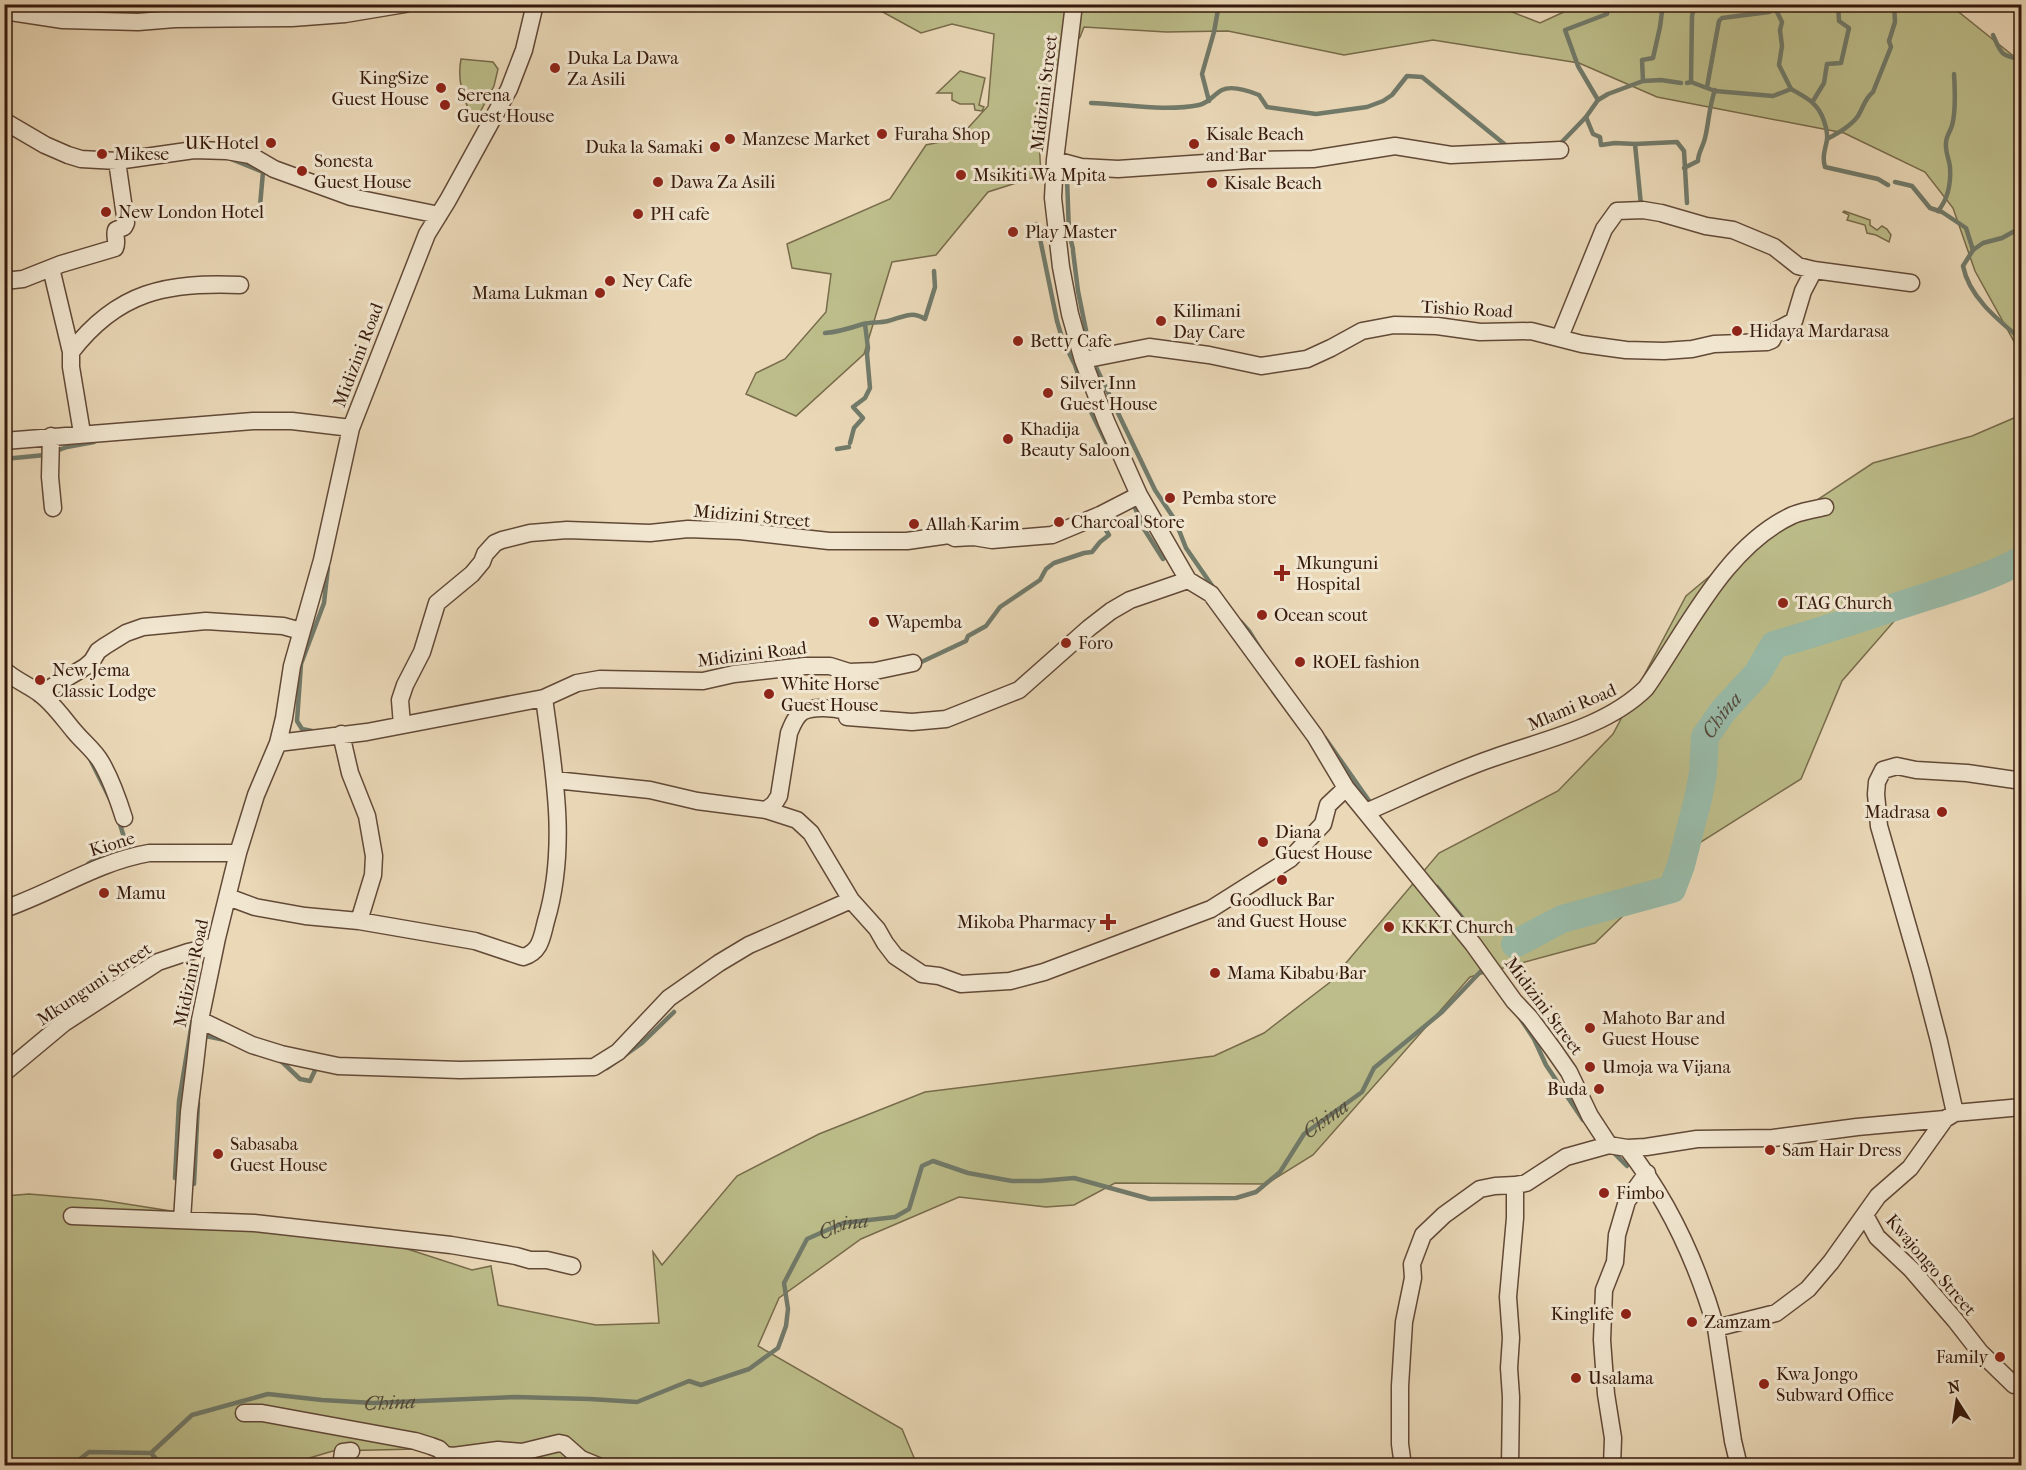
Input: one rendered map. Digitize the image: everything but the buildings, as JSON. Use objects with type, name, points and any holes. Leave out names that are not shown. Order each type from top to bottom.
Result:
[{"type":"street","points":[[4,11],[63,20],[138,22],[175,19],[292,18],[345,14],[405,4]]},
{"type":"street","name":"Midizini Road","points":[[182,1220],[189,1112],[200,1020],[215,946],[238,852],[256,795],[278,743],[292,666],[322,561],[351,428],[427,234],[509,88],[524,50],[535,4]]},
{"type":"street","name":"Midizini Street","points":[[1074,4],[1055,160],[1053,198],[1060,267],[1083,360],[1106,421],[1139,495],[1188,580],[1211,594],[1315,736],[1346,788],[1473,944],[1514,1001],[1553,1049],[1569,1072],[1590,1116],[1609,1144]]},
{"type":"street","points":[[4,121],[45,145],[68,155],[96,161],[117,161],[194,150],[213,149],[240,153],[250,155],[274,169],[351,197],[439,215]]},
{"type":"street","points":[[1055,160],[1080,167],[1118,169],[1240,160],[1313,159],[1395,146],[1451,155],[1560,150]]},
{"type":"street","points":[[4,281],[23,279],[115,248],[116,230],[124,227],[126,223],[117,161]]},
{"type":"street","points":[[1560,338],[1604,229],[1617,211],[1643,210],[1706,226],[1733,230],[1774,247],[1798,266],[1814,270],[1911,284]]},
{"type":"street","points":[[51,268],[71,352],[71,367],[82,433]]},
{"type":"street","name":"Tishio Road","points":[[1083,360],[1149,347],[1209,355],[1261,366],[1307,359],[1362,331],[1394,325],[1437,326],[1480,332],[1531,331],[1582,344],[1626,350],[1664,351],[1692,349],[1714,344],[1767,342],[1772,340],[1777,330],[1794,321],[1803,291],[1814,270]]},
{"type":"street","points":[[71,352],[111,312],[133,299],[152,292],[189,285],[240,285]]},
{"type":"street","points":[[4,441],[253,421],[292,421],[351,428]]},
{"type":"street","points":[[51,436],[50,477],[53,508]]},
{"type":"street","name":"Midizini Street","points":[[402,724],[400,700],[422,652],[437,603],[472,574],[482,562],[485,554],[495,543],[502,540],[531,533],[567,530],[650,533],[688,528],[740,531],[820,541],[907,541],[949,535],[955,538],[974,537],[998,540],[1052,534],[1100,515],[1139,495]]},
{"type":"street","name":"Mlami Road","points":[[1366,812],[1443,777],[1613,714],[1631,703],[1651,681],[1692,618],[1736,557],[1788,518],[1825,507]]},
{"type":"street","points":[[766,810],[779,796],[789,733],[792,723],[802,712],[836,709],[846,711],[847,717],[912,723],[956,716],[1019,690],[1089,628],[1130,600],[1188,580]]},
{"type":"street","points":[[40,694],[85,667],[105,646],[126,633],[143,627],[206,621],[283,626],[301,631]]},
{"type":"street","name":"Midizini Road","points":[[278,743],[367,732],[544,698],[577,683],[600,679],[704,681],[734,674],[805,666],[830,666],[849,672],[875,671],[913,663]]},
{"type":"street","points":[[4,670],[15,680],[40,694],[58,711],[101,762],[115,791],[124,818]]},
{"type":"street","points":[[228,897],[255,907],[305,916],[359,921],[475,941],[524,957],[529,955],[538,948],[552,902],[558,866],[559,841],[555,780],[544,698]]},
{"type":"street","points":[[341,734],[350,773],[367,816],[374,856],[373,875],[359,921]]},
{"type":"street","points":[[1716,1328],[1776,1313],[1808,1289],[1831,1262],[1878,1196],[1910,1168],[1950,1116],[1939,1041],[1879,826],[1876,794],[1877,782],[1883,770],[1897,766],[2022,781]]},
{"type":"street","points":[[555,780],[650,790],[698,801],[766,810],[789,816],[804,825],[811,833],[851,900],[877,929],[895,956],[921,974],[939,976],[961,984],[1010,981],[1044,972],[1211,909],[1290,859],[1323,824],[1328,805],[1346,788]]},
{"type":"street","name":"Kione","points":[[4,909],[26,902],[110,862],[135,855],[238,852]]},
{"type":"street","points":[[200,1020],[252,1045],[281,1054],[338,1066],[460,1070],[594,1067],[618,1052],[669,998],[719,963],[749,945],[851,900]]},
{"type":"street","name":"Mkunguni Street","points":[[4,1073],[64,1023],[158,962],[215,946]]},
{"type":"street","points":[[1404,1466],[1400,1444],[1400,1386],[1404,1322],[1413,1278],[1412,1264],[1423,1235],[1444,1215],[1480,1189],[1526,1183],[1566,1157],[1609,1144],[1627,1148],[1696,1139],[1773,1138],[2022,1107]]},
{"type":"street","points":[[1627,1148],[1647,1173],[1671,1213],[1686,1246],[1716,1328],[1733,1441],[1739,1466]]},
{"type":"street","points":[[1612,1466],[1613,1438],[1606,1394],[1602,1340],[1603,1298],[1615,1262],[1617,1235],[1627,1201],[1647,1173]]},
{"type":"street","points":[[1510,1466],[1511,1338],[1508,1297],[1515,1218],[1515,1185]]},
{"type":"street","name":"Kwajongo Street","points":[[1865,1215],[1877,1237],[1924,1282],[1975,1346],[2019,1382]]},
{"type":"street","points":[[72,1216],[254,1223],[451,1245],[572,1266]]},
{"type":"street","points":[[243,1413],[262,1413],[415,1442],[431,1446],[449,1456],[498,1450],[522,1452],[559,1443],[581,1459],[598,1466]]},
{"type":"street","points":[[341,1466],[343,1452],[351,1451]]},
{"type":"green space","points":[[1492,4],[1540,23],[1579,5],[1950,5],[2021,62],[2021,354],[1975,271],[1953,208],[1925,172],[1844,133],[1657,97],[1579,63],[1433,40],[1344,55],[1228,31],[1166,32],[1084,27],[1080,37],[1048,75],[1039,141],[1041,175],[988,192],[936,255],[892,262],[864,354],[796,416],[746,394],[756,373],[785,359],[826,312],[831,274],[792,268],[787,244],[890,199],[926,145],[959,138],[988,106],[994,34],[952,24],[921,33],[870,5]]},
{"type":"green space","points":[[461,59],[493,62],[498,69],[494,86],[478,116],[472,117],[464,96],[460,82]]},
{"type":"green space","points":[[960,71],[985,78],[979,105],[984,107],[982,111],[975,110],[974,104],[960,104],[952,100],[952,93],[937,93]]},
{"type":"green space","points":[[1844,211],[1870,220],[1870,225],[1877,230],[1882,226],[1887,229],[1891,235],[1889,242],[1867,233],[1865,225],[1847,220],[1849,215]]},
{"type":"green space","points":[[2021,415],[2021,557],[1909,604],[1842,681],[1801,779],[1696,845],[1595,943],[1470,977],[1313,1155],[1266,1184],[1115,1183],[1074,1205],[1046,1207],[959,1197],[861,1239],[779,1298],[758,1346],[902,1429],[915,1460],[914,1465],[596,1466],[575,1460],[492,1466],[417,1449],[333,1451],[282,1466],[5,1466],[5,1196],[29,1194],[101,1200],[392,1244],[472,1270],[491,1266],[498,1305],[596,1325],[659,1323],[653,1252],[662,1265],[737,1176],[819,1134],[925,1092],[1214,1056],[1264,1033],[1329,983],[1439,853],[1558,791],[1613,734],[1686,596],[1740,551],[1873,463],[1972,436]]},
{"type":"waterway","points":[[1209,101],[1202,74],[1219,4]]},
{"type":"waterway","points":[[1598,100],[1578,66],[1565,30],[1607,14],[1606,4]]},
{"type":"waterway","points":[[1643,81],[1642,60],[1653,58],[1663,4]]},
{"type":"waterway","points":[[1691,82],[1692,16],[1695,4]]},
{"type":"waterway","points":[[1707,87],[1719,21],[1722,18],[1769,12],[1773,10],[1772,4]]},
{"type":"waterway","points":[[1813,101],[1824,83],[1827,64],[1841,63],[1849,28],[1839,21],[1838,4]]},
{"type":"waterway","points":[[1827,139],[1855,120],[1873,92],[1891,47],[1889,41],[1895,22],[1894,4]]},
{"type":"waterway","points":[[1773,10],[1776,10],[1782,22],[1779,65],[1791,89]]},
{"type":"waterway","points":[[1993,35],[2003,53],[2022,59]]},
{"type":"waterway","points":[[1938,211],[1949,184],[1950,167],[1946,146],[1954,115],[1954,74]]},
{"type":"waterway","points":[[1091,103],[1159,108],[1186,107],[1202,104],[1222,90],[1235,88],[1259,95],[1267,107],[1316,114],[1367,107],[1392,95],[1407,76],[1422,77],[1508,147]]},
{"type":"waterway","points":[[1559,145],[1586,117],[1598,100],[1608,94],[1643,81],[1661,80],[1681,83]]},
{"type":"waterway","points":[[1687,83],[1691,82],[1715,91],[1773,96],[1791,89],[1811,102],[1822,115],[1827,135],[1825,167],[1878,179],[1888,185]]},
{"type":"waterway","points":[[1684,168],[1698,161],[1715,90]]},
{"type":"waterway","points":[[1586,117],[1593,134],[1600,137],[1601,145],[1635,144],[1641,205]]},
{"type":"waterway","points":[[1635,144],[1677,142],[1684,151],[1687,203]]},
{"type":"waterway","points":[[231,159],[263,172],[260,206]]},
{"type":"waterway","points":[[1067,178],[1069,233],[1073,249]]},
{"type":"waterway","points":[[1895,182],[1912,186],[1930,208],[1942,212],[1966,228],[1973,250],[1963,266],[1971,288],[1986,307],[2022,340]]},
{"type":"waterway","points":[[1037,224],[1057,321],[1083,389]]},
{"type":"waterway","points":[[1973,250],[1983,243],[2002,238],[2022,227]]},
{"type":"waterway","points":[[1073,251],[1078,291],[1091,355]]},
{"type":"waterway","points":[[825,333],[906,316],[915,315],[925,319],[935,287],[934,271]]},
{"type":"waterway","points":[[850,443],[854,428],[863,418],[853,407],[865,398],[870,388],[865,324]]},
{"type":"waterway","points":[[1094,363],[1155,490],[1175,520],[1186,548],[1213,587]]},
{"type":"waterway","points":[[1086,402],[1111,452]]},
{"type":"waterway","points":[[56,451],[94,442]]},
{"type":"waterway","points":[[837,449],[849,447]]},
{"type":"waterway","points":[[4,459],[45,455]]},
{"type":"waterway","points":[[1132,504],[1144,529],[1163,559]]},
{"type":"waterway","points":[[917,664],[966,641],[968,636],[986,626],[1000,607],[1040,580],[1046,569],[1054,563],[1092,552],[1109,535],[1104,527],[1110,518]]},
{"type":"waterway","points":[[960,530],[971,527],[981,531]]},
{"type":"waterway","name":"China","points":[[1515,944],[1562,919],[1672,889],[1681,865],[1698,799],[1703,773],[1705,737],[1723,711],[1757,674],[1774,645],[1966,584],[2022,560]]},
{"type":"waterway","points":[[317,732],[302,729],[297,721],[301,664],[324,603],[328,567]]},
{"type":"waterway","points":[[1241,622],[1262,652]]},
{"type":"waterway","points":[[1325,738],[1372,805]]},
{"type":"waterway","points":[[91,761],[110,799]]},
{"type":"waterway","points":[[119,821],[127,847]]},
{"type":"waterway","points":[[88,864],[101,856],[129,848]]},
{"type":"waterway","points":[[1437,887],[1464,920]]},
{"type":"waterway","name":"China","points":[[71,1466],[89,1452],[151,1453],[192,1415],[268,1394],[373,1403],[515,1397],[637,1402],[689,1381],[701,1385],[749,1369],[778,1348],[786,1326],[788,1309],[784,1283],[807,1239],[843,1223],[895,1217],[909,1209],[922,1166],[933,1161],[968,1173],[1012,1181],[1074,1178],[1150,1199],[1236,1198],[1256,1192],[1280,1172],[1304,1134],[1362,1092],[1374,1068],[1442,1012],[1485,967]]},
{"type":"waterway","points":[[607,1068],[642,1043],[674,1012]]},
{"type":"waterway","points":[[1520,1018],[1534,1039],[1546,1065],[1583,1120]]},
{"type":"waterway","points":[[175,1178],[179,1101],[192,1022]]},
{"type":"waterway","points":[[201,1035],[225,1040]]},
{"type":"waterway","points":[[280,1060],[300,1079],[310,1081],[317,1066]]},
{"type":"waterway","points":[[194,1184],[198,1103]]},
{"type":"waterway","points":[[1612,1151],[1627,1166]]},
{"type":"waterway","points":[[151,1453],[162,1466]]},
{"type":"place","name":"Duka La Dawa Za Asili","points":[[555,68]]},
{"type":"place","name":"KingSize Guest House","points":[[441,88]]},
{"type":"place","name":"Serena Guest House","points":[[445,105]]},
{"type":"place","name":"Furaha Shop","points":[[882,134]]},
{"type":"place","name":"Manzese Market","points":[[730,139]]},
{"type":"place","name":"UK Hotel","points":[[271,143]]},
{"type":"place","name":"Kisale Beach and Bar","points":[[1194,144]]},
{"type":"place","name":"Duka la Samaki","points":[[715,147]]},
{"type":"place","name":"Mikese","points":[[102,154]]},
{"type":"place","name":"Sonesta Guest House","points":[[302,171]]},
{"type":"place","name":"Msikiti Wa Mpita","points":[[961,175]]},
{"type":"place","name":"Dawa Za Asili","points":[[658,182]]},
{"type":"place","name":"Kisale Beach","points":[[1212,183]]},
{"type":"place","name":"New London Hotel","points":[[106,212]]},
{"type":"place","name":"PH cafe","points":[[638,214]]},
{"type":"place","name":"Play Master","points":[[1013,232]]},
{"type":"place","name":"Ney Cafe","points":[[610,281]]},
{"type":"place","name":"Mama Lukman","points":[[600,293]]},
{"type":"place","name":"Kilimani Day Care","points":[[1161,321]]},
{"type":"place","name":"Hidaya Mardarasa","points":[[1737,331]]},
{"type":"place","name":"Betty Cafe","points":[[1018,341]]},
{"type":"place","name":"Silver Inn Guest House","points":[[1048,393]]},
{"type":"place","name":"Khadija Beauty Saloon","points":[[1008,439]]},
{"type":"place","name":"Pemba store","points":[[1170,498]]},
{"type":"place","name":"Charcoal Store","points":[[1059,522]]},
{"type":"place","name":"Allah Karim","points":[[914,524]]},
{"type":"place","name":"Mkunguni Hospital","points":[[1282,573]]},
{"type":"place","name":"TAG Church","points":[[1783,603]]},
{"type":"place","name":"Ocean scout","points":[[1262,615]]},
{"type":"place","name":"Wapemba","points":[[874,622]]},
{"type":"place","name":"Foro","points":[[1066,643]]},
{"type":"place","name":"ROEL fashion","points":[[1300,662]]},
{"type":"place","name":"New Jema Classic Lodge","points":[[40,680]]},
{"type":"place","name":"White Horse Guest House","points":[[769,694]]},
{"type":"place","name":"Madrasa","points":[[1942,812]]},
{"type":"place","name":"Diana Guest House","points":[[1263,842]]},
{"type":"place","name":"Goodluck Bar and Guest House","points":[[1282,880]]},
{"type":"place","name":"Mamu","points":[[104,893]]},
{"type":"place","name":"Mikoba Pharmacy","points":[[1108,922]]},
{"type":"place","name":"KKKT Church","points":[[1389,927]]},
{"type":"place","name":"Mama Kibabu Bar","points":[[1215,973]]},
{"type":"place","name":"Mahoto Bar and Guest House","points":[[1590,1028]]},
{"type":"place","name":"Umoja wa Vijana","points":[[1590,1067]]},
{"type":"place","name":"Buda","points":[[1599,1089]]},
{"type":"place","name":"Sam Hair Dress","points":[[1770,1150]]},
{"type":"place","name":"Sabasaba Guest House","points":[[218,1154]]},
{"type":"place","name":"Fimbo","points":[[1604,1193]]},
{"type":"place","name":"Kinglife","points":[[1626,1314]]},
{"type":"place","name":"Zamzam","points":[[1692,1322]]},
{"type":"place","name":"Family","points":[[2000,1357]]},
{"type":"place","name":"Usalama","points":[[1576,1378]]},
{"type":"place","name":"Kwa Jongo Subward Office","points":[[1764,1384]]}]
